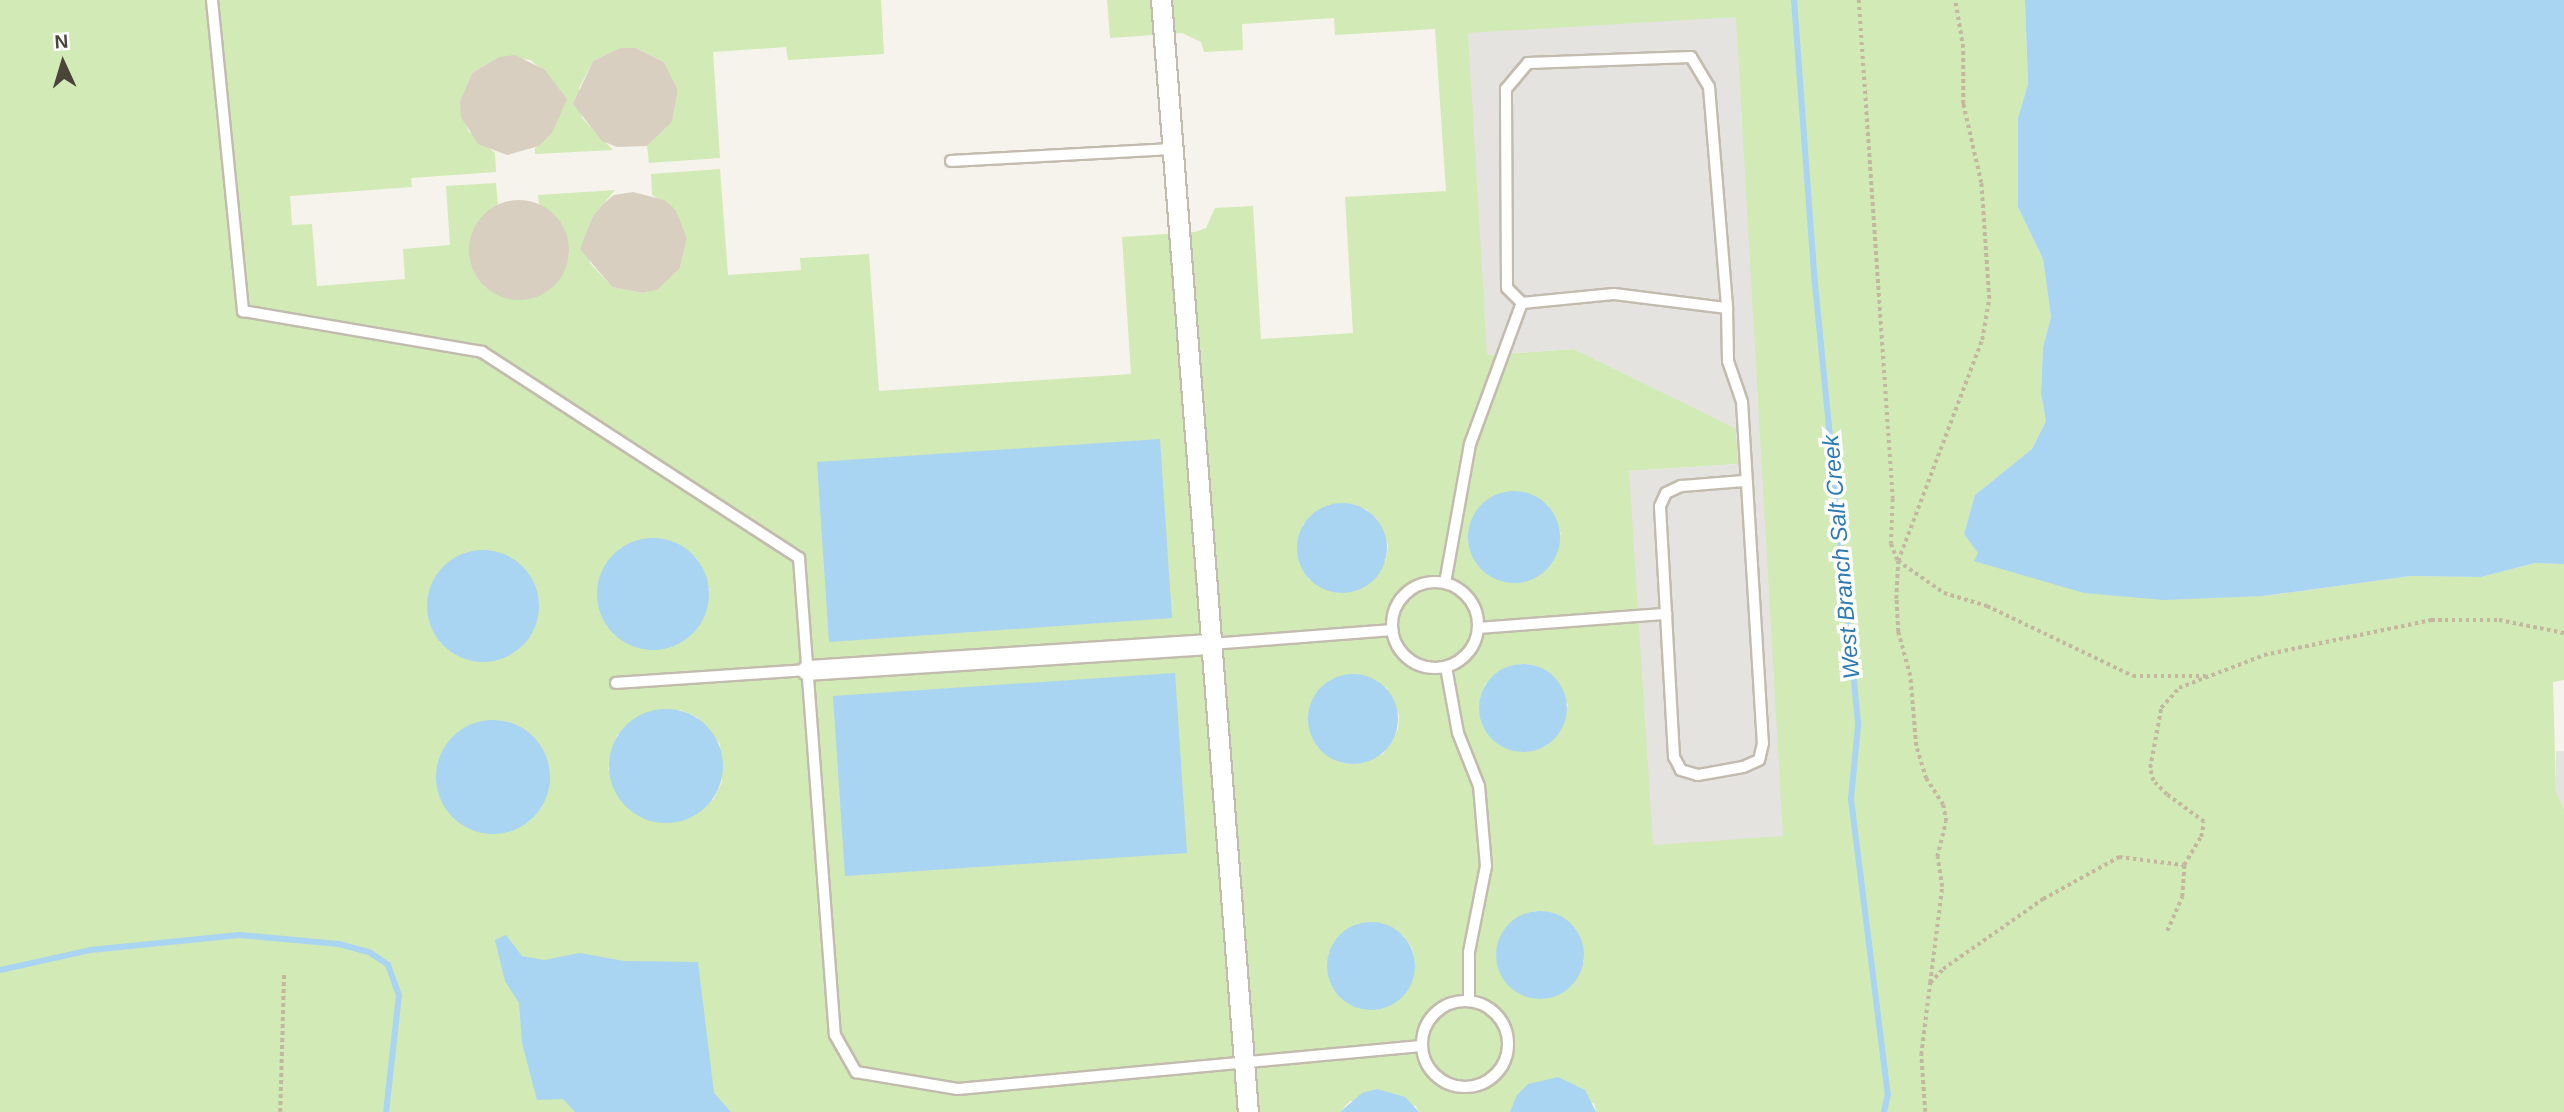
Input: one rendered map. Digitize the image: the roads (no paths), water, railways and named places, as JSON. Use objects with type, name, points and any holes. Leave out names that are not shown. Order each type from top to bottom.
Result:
[{"type":"street","points":[[1161,0],[1248,1112]]},
{"type":"street","points":[[807,670],[1211,644]]},
{"type":"lane","points":[[212,0],[243,311],[482,352],[799,558],[835,1035],[856,1072],[958,1089],[1244,1059],[1421,1046]]},
{"type":"lane","points":[[1522,303],[1507,288],[1506,89],[1528,62],[1691,57],[1709,87],[1727,308],[1728,361],[1742,402],[1763,743],[1759,760],[1698,775],[1681,769],[1674,757],[1660,506],[1666,493],[1681,486],[1745,481]]},
{"type":"lane","points":[[951,161],[1172,149]]},
{"type":"lane","points":[[1522,303],[1614,294],[1727,308]]},
{"type":"lane","points":[[1445,583],[1470,444],[1522,303]]},
{"type":"lane","points":[[1445,583],[1468,597],[1478,628],[1470,651],[1446,667],[1417,665],[1396,644],[1392,630],[1397,604],[1406,593],[1418,585],[1445,583]]},
{"type":"lane","points":[[1478,628],[1666,614]]},
{"type":"lane","points":[[1211,644],[1392,630]]},
{"type":"lane","points":[[1446,667],[1458,733],[1479,786],[1486,866],[1469,952],[1469,1000]]},
{"type":"lane","points":[[616,683],[807,670]]},
{"type":"lane","points":[[1469,1000],[1494,1012],[1505,1029],[1508,1050],[1496,1074],[1471,1087],[1443,1082],[1432,1073],[1421,1046],[1423,1031],[1440,1007],[1469,1000]]},
{"type":"water","points":[[2025,0],[2564,0],[2564,564],[2535,563],[2481,577],[2411,576],[2263,596],[2164,600],[2084,593],[1974,561],[1978,553],[1964,534],[1975,495],[2032,449],[2046,421],[2041,393],[2043,347],[2051,317],[2043,259],[2018,207],[2018,118],[2028,84]]},
{"type":"water","points":[[1160,439],[1172,618],[829,642],[817,462]]},
{"type":"water","points":[[1514,491],[1532,495],[1546,505],[1556,519],[1560,537],[1556,555],[1546,569],[1532,579],[1514,583],[1496,579],[1482,569],[1472,555],[1468,537],[1472,519],[1482,505],[1496,495]]},
{"type":"water","points":[[1342,503],[1359,506],[1374,516],[1384,531],[1387,548],[1384,565],[1374,580],[1359,590],[1342,593],[1325,590],[1310,580],[1300,565],[1297,548],[1300,531],[1310,516],[1325,506]]},
{"type":"water","points":[[653,538],[675,542],[693,554],[705,572],[709,594],[705,616],[693,634],[675,646],[653,650],[631,646],[613,634],[601,616],[597,594],[601,572],[613,554],[631,542]]},
{"type":"water","points":[[483,550],[504,554],[522,567],[535,585],[539,606],[535,627],[522,645],[504,658],[483,662],[462,658],[444,645],[431,627],[427,606],[431,585],[444,567],[462,554]]},
{"type":"water","points":[[1523,664],[1548,671],[1560,683],[1567,708],[1560,733],[1548,745],[1523,752],[1498,745],[1486,733],[1479,708],[1486,683],[1498,671]]},
{"type":"water","points":[[1175,673],[1187,853],[845,876],[833,696]]},
{"type":"water","points":[[1344,674],[1362,674],[1378,681],[1391,694],[1398,710],[1398,728],[1391,744],[1378,757],[1362,764],[1344,764],[1328,757],[1315,744],[1308,728],[1308,710],[1315,694],[1328,681]]},
{"type":"water","points":[[666,709],[688,713],[707,725],[719,744],[723,766],[719,788],[707,807],[688,819],[666,823],[644,819],[625,807],[613,788],[609,766],[613,744],[625,725],[644,713]]},
{"type":"water","points":[[493,720],[515,725],[533,737],[545,755],[550,777],[545,799],[533,817],[515,829],[493,834],[471,829],[453,817],[441,799],[436,777],[441,755],[453,737],[471,725]]},
{"type":"water","points":[[1540,911],[1565,918],[1577,930],[1584,955],[1577,980],[1565,992],[1540,999],[1515,992],[1503,980],[1496,955],[1503,930],[1515,918]]},
{"type":"water","points":[[1371,922],[1388,926],[1402,935],[1411,949],[1415,966],[1411,983],[1402,997],[1388,1006],[1371,1010],[1354,1006],[1340,997],[1331,983],[1327,966],[1331,949],[1340,935],[1354,926]]},
{"type":"water","points":[[506,935],[522,956],[544,960],[580,953],[624,961],[698,962],[714,1093],[731,1112],[575,1112],[563,1099],[537,1100],[522,1043],[519,1003],[505,981],[495,940]]},
{"type":"water","points":[[1558,1077],[1585,1090],[1596,1112],[1510,1112],[1517,1095],[1528,1084]]},
{"type":"water","points":[[1377,1089],[1405,1097],[1419,1112],[1340,1112],[1362,1093]]},
{"type":"waterway","name":"West Branch Salt Creek","points":[[1794,0],[1815,284],[1858,726],[1851,799],[1888,1094],[1884,1112]]},
{"type":"waterway","name":"West Branch Salt Creek","points":[[0,970],[90,950],[239,935],[339,944],[369,952],[388,965],[399,995],[386,1112]]}]
